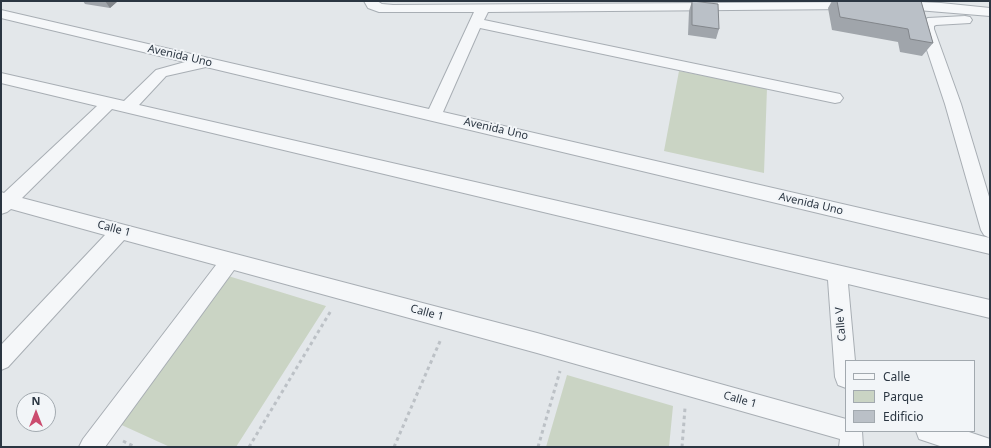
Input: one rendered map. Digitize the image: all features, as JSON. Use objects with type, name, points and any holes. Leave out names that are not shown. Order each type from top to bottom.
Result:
[{"type":"street","points":[[370,1],[373,5],[386,9],[484,5],[868,5]]},
{"type":"street","points":[[434,115],[484,5]]},
{"type":"street","points":[[889,5],[941,7],[990,22]]},
{"type":"street","points":[[990,12],[965,15],[934,21],[927,24],[927,29],[953,104],[990,230]]},
{"type":"street","name":"Avenida Uno","points":[[1,14],[990,246]]},
{"type":"street","points":[[476,23],[835,98]]},
{"type":"street","points":[[148,48],[160,55],[163,62],[161,73]]},
{"type":"street","points":[[127,108],[161,73],[178,68],[213,63]]},
{"type":"street","points":[[1,78],[837,272],[990,309]]},
{"type":"street","points":[[3,202],[109,103]]},
{"type":"street","name":"Calle 1","points":[[3,202],[120,231],[566,351],[845,430]]},
{"type":"street","points":[[1,360],[120,231]]},
{"type":"street","points":[[91,447],[230,261]]},
{"type":"street","name":"Calle V","points":[[837,272],[845,365]]},
{"type":"street","points":[[851,432],[851,447]]},
{"type":"street","points":[[930,432],[982,447]]},
{"type":"path","points":[[249,447],[343,291]]},
{"type":"path","points":[[394,447],[450,320]]},
{"type":"path","points":[[538,447],[566,351]]},
{"type":"path","points":[[682,447],[688,386]]},
{"type":"green space","points":[[679,71],[767,88],[764,173],[664,151]]},
{"type":"green space","points":[[225,275],[326,306],[236,447],[170,447],[115,422]]},
{"type":"green space","points":[[567,375],[673,406],[669,447],[546,447]]},
{"type":"building","points":[[692,1],[718,4],[719,29],[692,25]]},
{"type":"building","points":[[837,1],[921,1],[933,43],[910,39],[908,29],[840,17]]}]
